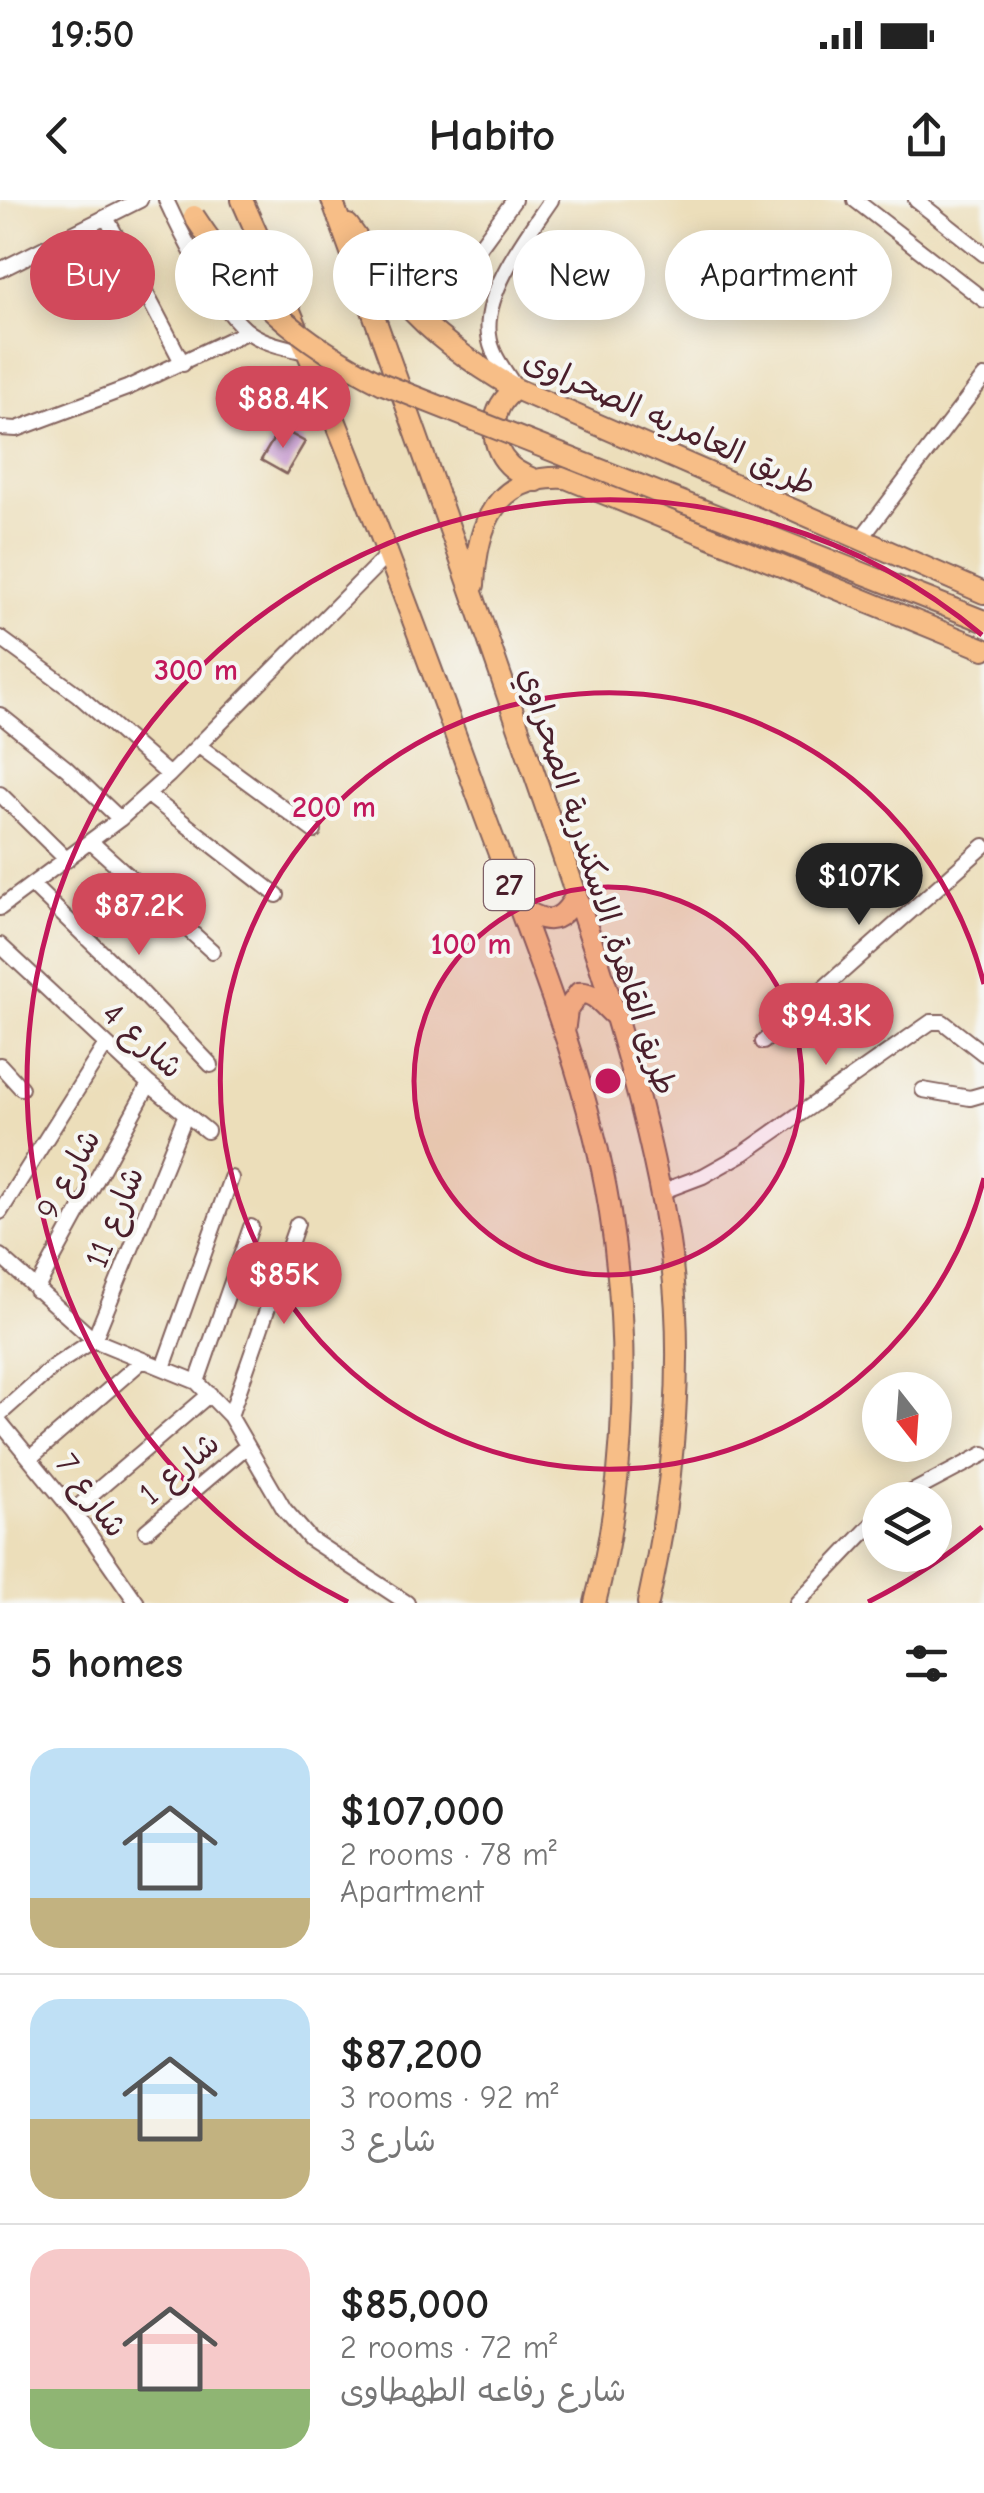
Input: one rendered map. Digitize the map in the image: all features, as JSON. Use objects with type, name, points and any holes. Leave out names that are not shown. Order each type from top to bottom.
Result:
[{"type":"highway","name":"27","points":[[242,200],[310,353],[390,552],[563,1036],[608,1203],[618,1279],[620,1431],[612,1514],[595,1603]]},
{"type":"highway","name":"طريق العامريه الصحراوى","points":[[332,202],[352,230]]},
{"type":"highway","name":"طريق القاهرة, الاسكندرية الصحراوي","points":[[332,202],[474,597],[576,895],[638,1094],[668,1236],[675,1371],[666,1506],[648,1603]]},
{"type":"highway","points":[[190,208],[226,263],[275,315],[345,365],[383,384],[984,621]]},
{"type":"highway","name":"طريق العامريه الصحراوى","points":[[422,320],[480,368],[516,389],[984,594]]},
{"type":"highway","points":[[516,389],[499,406],[494,421],[495,438],[506,462],[537,481]]},
{"type":"highway","points":[[474,597],[476,548],[484,523],[509,492],[537,481],[566,478],[984,650]]},
{"type":"highway","name":"27","points":[[516,906],[548,920],[568,911],[576,895]]},
{"type":"highway","points":[[563,1036],[567,1010],[579,993],[595,997],[614,1015]]},
{"type":"street","points":[[0,270],[140,200]]},
{"type":"street","points":[[166,200],[184,239],[233,316],[266,342],[310,353]]},
{"type":"street","points":[[492,230],[514,200]]},
{"type":"street","points":[[516,389],[494,354],[488,318],[501,280],[552,200]]},
{"type":"street","points":[[855,200],[984,300]]},
{"type":"street","points":[[916,200],[984,254]]},
{"type":"street","points":[[106,217],[183,364]]},
{"type":"street","points":[[0,428],[16,429],[183,364],[248,331]]},
{"type":"street","points":[[860,540],[984,377]]},
{"type":"street","points":[[0,908],[120,819],[169,776],[390,552]]},
{"type":"street","points":[[0,638],[77,694],[169,776]]},
{"type":"street","points":[[0,714],[120,819]]},
{"type":"street","points":[[199,746],[314,831]]},
{"type":"street","points":[[0,794],[67,860]]},
{"type":"street","points":[[148,795],[277,895]]},
{"type":"street","points":[[90,842],[212,951]]},
{"type":"street","points":[[763,1042],[984,846]]},
{"type":"street","points":[[32,886],[126,975],[211,1065]]},
{"type":"street","points":[[0,887],[14,898]]},
{"type":"street","name":"شارع 4","points":[[0,946],[148,1084],[207,1131]]},
{"type":"street","points":[[658,1192],[703,1176],[744,1154],[931,1022],[943,1022],[984,1054]]},
{"type":"street","points":[[0,1212],[106,1044]]},
{"type":"street","points":[[0,1065],[21,1088]]},
{"type":"street","name":"شارع 9","points":[[36,1290],[148,1084]]},
{"type":"street","points":[[923,1090],[970,1098],[984,1094]]},
{"type":"street","name":"شارع 11","points":[[94,1340],[186,1114]]},
{"type":"street","points":[[163,1368],[231,1178]]},
{"type":"street","points":[[230,1416],[297,1224]]},
{"type":"street","points":[[196,1382],[251,1227]]},
{"type":"street","points":[[0,1256],[94,1340],[196,1382],[230,1416],[284,1509],[310,1539],[407,1603]]},
{"type":"street","points":[[0,1414],[54,1366],[94,1340]]},
{"type":"street","points":[[30,1458],[142,1360]]},
{"type":"street","points":[[73,1511],[210,1394]]},
{"type":"street","name":"شارع 7","points":[[0,1422],[73,1511],[137,1603]]},
{"type":"street","name":"شارع 1","points":[[146,1532],[247,1446]]},
{"type":"street","points":[[931,1482],[984,1454]]},
{"type":"street","points":[[797,1603],[862,1535]]},
{"type":"building","points":[[280,428],[305,442],[286,474],[261,460]]}]
